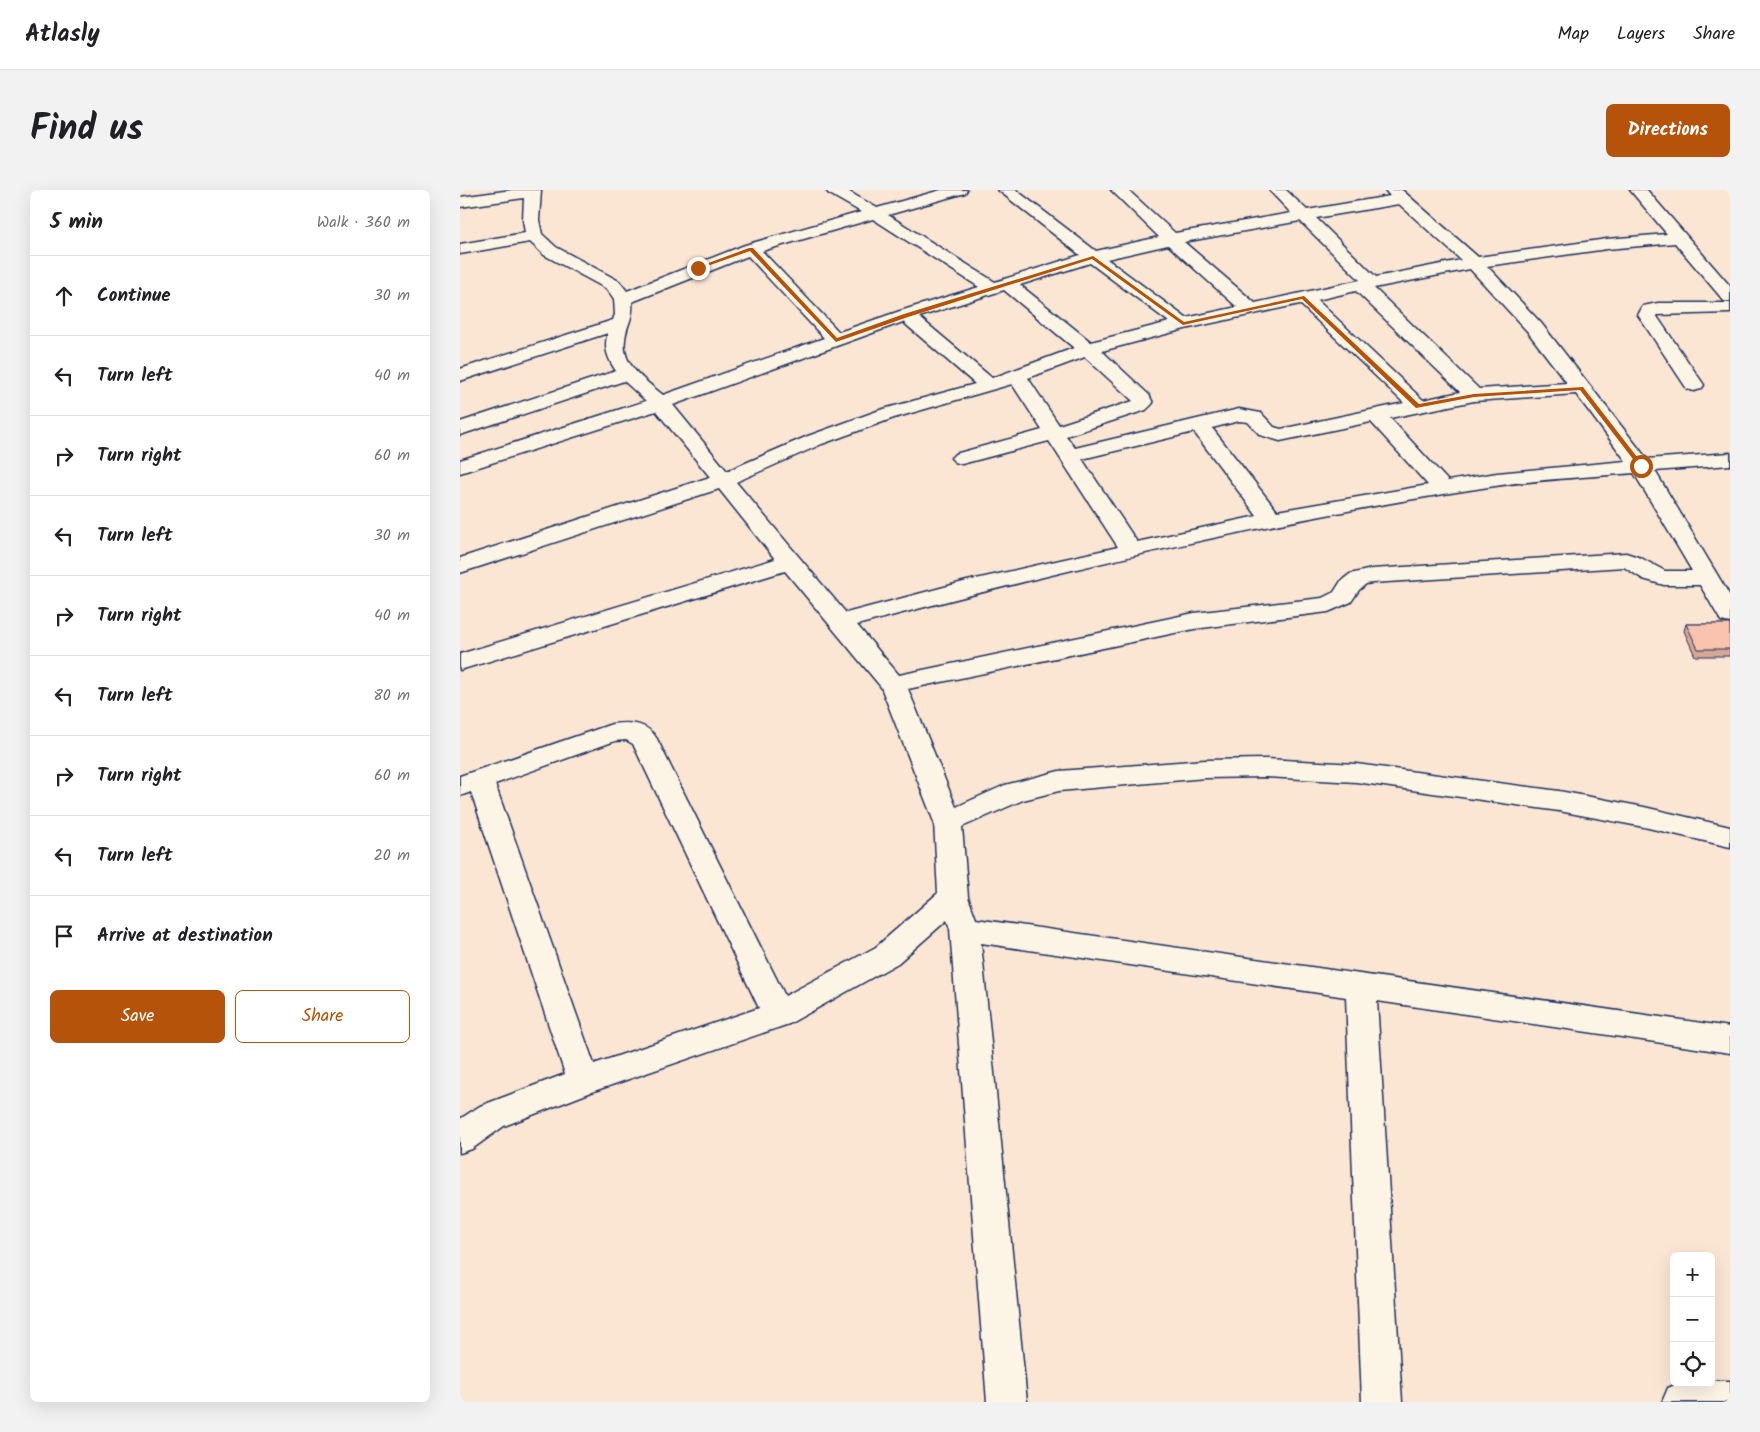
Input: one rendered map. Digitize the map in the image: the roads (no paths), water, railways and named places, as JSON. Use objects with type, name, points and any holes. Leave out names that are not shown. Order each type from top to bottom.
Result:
[{"type":"main road","points":[[834,190],[1000,286],[1088,349],[1142,398],[1143,404],[1139,406],[1054,433],[962,458]]},
{"type":"main road","points":[[460,375],[622,311],[751,249],[876,214],[929,194],[960,190]]},
{"type":"main road","points":[[1006,190],[1183,324]]},
{"type":"main road","points":[[1119,190],[1171,240],[1250,309]]},
{"type":"main road","points":[[1277,190],[1474,396]]},
{"type":"main road","points":[[1638,190],[1730,297]]},
{"type":"main road","points":[[460,202],[533,191],[531,220],[534,236],[550,251],[613,285],[622,311],[615,340],[617,358],[627,374],[660,403],[893,684],[948,822],[953,896],[964,928],[1008,1402]]},
{"type":"main road","points":[[460,467],[660,403],[906,315],[1093,257],[1398,194],[1474,263],[1534,327],[1641,466],[1730,616]]},
{"type":"main road","points":[[460,249],[534,236]]},
{"type":"main road","points":[[460,566],[724,480],[815,440],[887,414],[989,386],[1088,349],[1250,309],[1474,263],[1607,244],[1680,238]]},
{"type":"main road","points":[[751,249],[836,340]]},
{"type":"main road","points":[[1304,298],[1418,406]]},
{"type":"main road","points":[[1694,385],[1648,316],[1649,310],[1658,308],[1730,308]]},
{"type":"main road","points":[[906,315],[989,386]]},
{"type":"main road","points":[[460,429],[627,374]]},
{"type":"main road","points":[[1017,376],[1131,550]]},
{"type":"main road","points":[[1070,456],[1245,415],[1254,417],[1267,431],[1280,435],[1474,396],[1581,388]]},
{"type":"main road","points":[[1374,415],[1443,488]]},
{"type":"main road","points":[[1199,425],[1271,518]]},
{"type":"main road","points":[[840,622],[967,588],[1271,518],[1497,479],[1730,459]]},
{"type":"main road","points":[[893,684],[1194,621],[1328,605],[1343,597],[1349,586],[1358,579],[1372,576],[1626,560],[1636,563],[1651,574],[1663,579],[1707,577]]},
{"type":"main road","points":[[460,662],[790,562]]},
{"type":"main road","points":[[584,1081],[470,782],[612,733],[626,731],[638,733],[644,739],[778,1015]]},
{"type":"main road","points":[[948,822],[1015,792],[1059,781],[1204,769],[1266,768],[1356,773],[1559,801],[1644,817],[1730,837]]},
{"type":"main road","points":[[460,1138],[492,1116],[584,1081],[778,1015],[887,955],[953,896]]},
{"type":"main road","points":[[964,928],[1730,1040]]},
{"type":"main road","points":[[1361,987],[1382,1402]]},
{"type":"main road","points":[[1682,1402],[1730,1400]]}]
